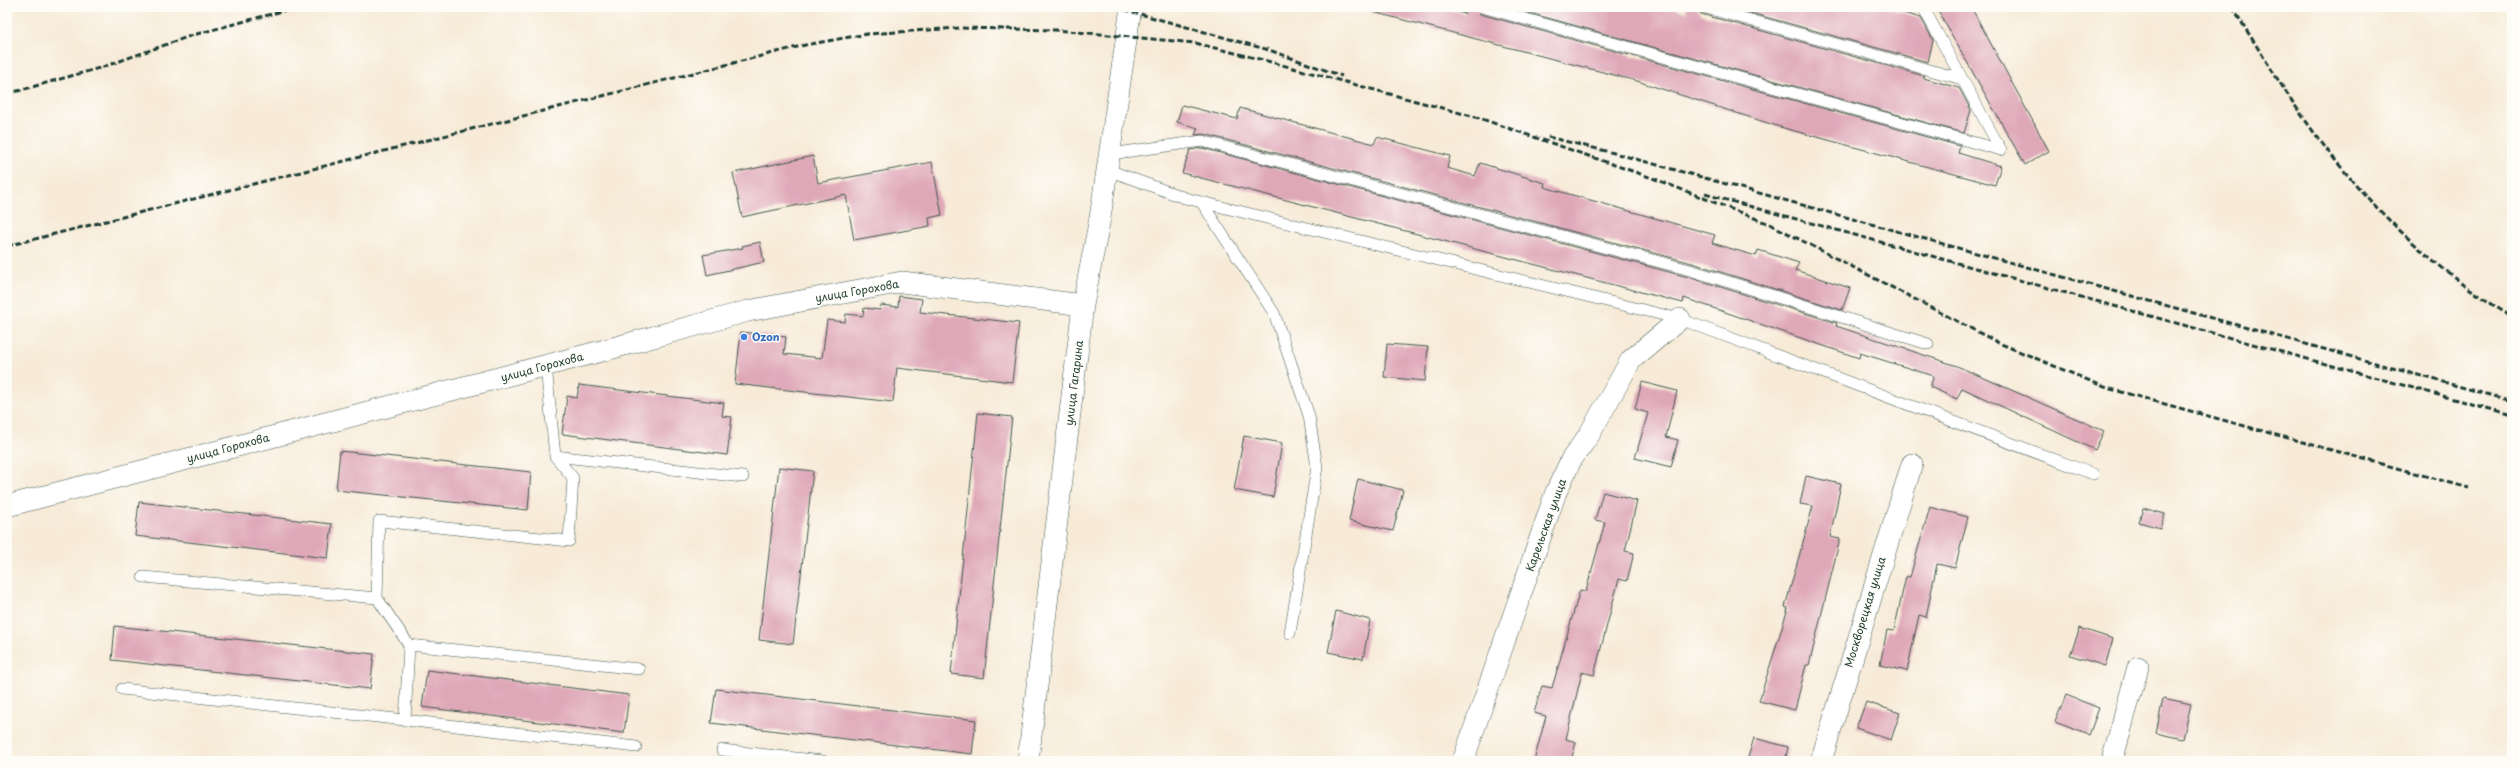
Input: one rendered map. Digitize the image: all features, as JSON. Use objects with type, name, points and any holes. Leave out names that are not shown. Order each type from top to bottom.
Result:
[{"type":"street","name":"улица Гагарина","points":[[1028,761],[1083,304],[1109,162],[1131,7]]},
{"type":"street","name":"улица Горохова","points":[[7,506],[546,366],[748,311],[902,282],[1083,304]]},
{"type":"street","name":"Карельская улица","points":[[1463,761],[1556,492],[1571,460],[1589,435],[1631,360],[1680,319]]},
{"type":"street","name":"Москворецкая улица","points":[[1821,761],[1912,464]]},
{"type":"street","points":[[2112,761],[2138,667]]},
{"type":"lane","points":[[1482,7],[2001,150],[1923,7]]},
{"type":"lane","points":[[1703,7],[1962,79]]},
{"type":"lane","points":[[1109,162],[1202,141],[1690,270],[1928,344]]},
{"type":"lane","points":[[1109,162],[1202,202],[1680,319],[2093,474]]},
{"type":"lane","points":[[1202,202],[1274,312],[1309,416],[1317,467],[1290,634]]},
{"type":"lane","points":[[404,720],[409,645],[378,598],[379,521],[569,541],[573,478],[555,456],[546,366]]},
{"type":"lane","points":[[555,456],[743,477]]},
{"type":"lane","points":[[143,577],[378,598]]},
{"type":"lane","points":[[409,645],[639,669]]},
{"type":"lane","points":[[122,689],[636,747]]},
{"type":"lane","points":[[722,750],[823,761]]},
{"type":"building","points":[[1373,7],[1439,7],[1465,14],[1466,7],[1475,7],[1480,14],[1960,146],[1958,153],[2001,166],[1995,185],[1780,127],[1637,81],[1373,12]]},
{"type":"building","points":[[1508,7],[1669,7],[1686,12],[1687,7],[1696,7],[1701,14],[1924,76],[1923,78],[1959,88],[1971,110],[1964,133]]},
{"type":"building","points":[[1729,7],[1883,7],[1921,18],[1933,40],[1928,62]]},
{"type":"building","points":[[1936,7],[1971,7],[2049,151],[2025,165]]},
{"type":"building","points":[[1182,105],[1237,119],[1240,108],[1374,144],[1377,137],[1450,156],[1447,168],[1475,176],[1480,163],[1545,183],[1544,187],[1715,235],[1712,243],[1756,256],[1758,250],[1799,263],[1795,270],[1850,288],[1842,310],[1692,263],[1204,134],[1195,135],[1198,128],[1177,122]]},
{"type":"building","points":[[1202,148],[1688,277],[1837,323],[1836,326],[1957,366],[2104,431],[2095,450],[1962,388],[1957,399],[1930,387],[1934,376],[1860,353],[1859,358],[1684,298],[1683,303],[1182,173],[1190,150]]},
{"type":"building","points":[[813,156],[818,183],[932,162],[942,215],[929,218],[930,226],[854,240],[846,195],[742,217],[733,173]]},
{"type":"building","points":[[760,242],[764,262],[707,275],[703,255],[743,248],[742,246]]},
{"type":"building","points":[[899,296],[922,299],[920,312],[1019,323],[1012,382],[897,368],[893,402],[735,384],[741,332],[786,337],[784,354],[822,358],[827,320],[845,322],[846,314],[863,316],[864,308],[880,310],[881,305],[898,307]]},
{"type":"building","points":[[1387,344],[1428,347],[1425,381],[1384,377]]},
{"type":"building","points":[[1642,382],[1677,391],[1666,437],[1678,440],[1671,467],[1635,458],[1648,413],[1635,409]]},
{"type":"building","points":[[579,385],[724,403],[722,416],[732,417],[727,455],[562,434],[567,396],[577,398]]},
{"type":"building","points":[[978,413],[1012,417],[984,678],[951,674]]},
{"type":"building","points":[[1244,436],[1282,443],[1273,497],[1234,490]]},
{"type":"building","points":[[340,451],[531,472],[528,510],[336,490]]},
{"type":"building","points":[[779,467],[813,471],[793,644],[759,640]]},
{"type":"building","points":[[1806,476],[1841,484],[1830,537],[1840,539],[1809,665],[1806,665],[1795,710],[1759,701],[1788,608],[1785,607],[1813,506],[1800,504]]},
{"type":"building","points":[[1358,479],[1403,490],[1393,531],[1349,521]]},
{"type":"building","points":[[1603,492],[1637,501],[1625,551],[1634,553],[1627,581],[1619,579],[1594,675],[1582,672],[1566,739],[1576,742],[1571,761],[1534,761],[1546,716],[1534,713],[1542,686],[1552,688],[1580,590],[1586,591],[1605,522],[1595,520]]},
{"type":"building","points":[[139,502],[332,524],[328,558],[135,536]]},
{"type":"building","points":[[1930,507],[1968,517],[1955,568],[1937,564],[1926,617],[1919,615],[1907,671],[1880,665],[1887,630],[1894,631],[1906,576],[1910,577]]},
{"type":"building","points":[[2143,508],[2165,514],[2160,528],[2139,522]]},
{"type":"building","points":[[1336,611],[1370,620],[1363,659],[1328,652]]},
{"type":"building","points":[[115,626],[374,654],[370,689],[112,660]]},
{"type":"building","points":[[2080,628],[2113,639],[2105,666],[2070,655]]},
{"type":"building","points":[[427,670],[629,695],[624,733],[422,707]]},
{"type":"building","points":[[716,689],[976,720],[972,754],[711,723]]},
{"type":"building","points":[[2066,695],[2099,708],[2089,735],[2055,722]]},
{"type":"building","points":[[2163,698],[2191,704],[2183,739],[2156,733]]},
{"type":"building","points":[[1866,702],[1900,713],[1891,740],[1856,728]]},
{"type":"building","points":[[1754,738],[1788,747],[1785,761],[1747,761]]},
{"type":"railway","points":[[7,94],[103,67],[193,35],[298,7]]},
{"type":"railway","points":[[1115,7],[1269,50],[1342,76]]},
{"type":"railway","points":[[2232,7],[2308,124],[2355,184],[2396,227],[2440,266],[2463,284],[2512,317]]},
{"type":"railway","points":[[7,246],[805,45],[867,34],[959,28],[1056,30],[1195,43],[1479,118],[1655,179],[1772,225],[1999,343],[2107,388],[2469,488]]},
{"type":"railway","points":[[1548,137],[1614,153],[2512,401]]},
{"type":"railway","points":[[1705,194],[2512,415]]},
{"type":"place","name":"Ozon","points":[[744,337]]}]
